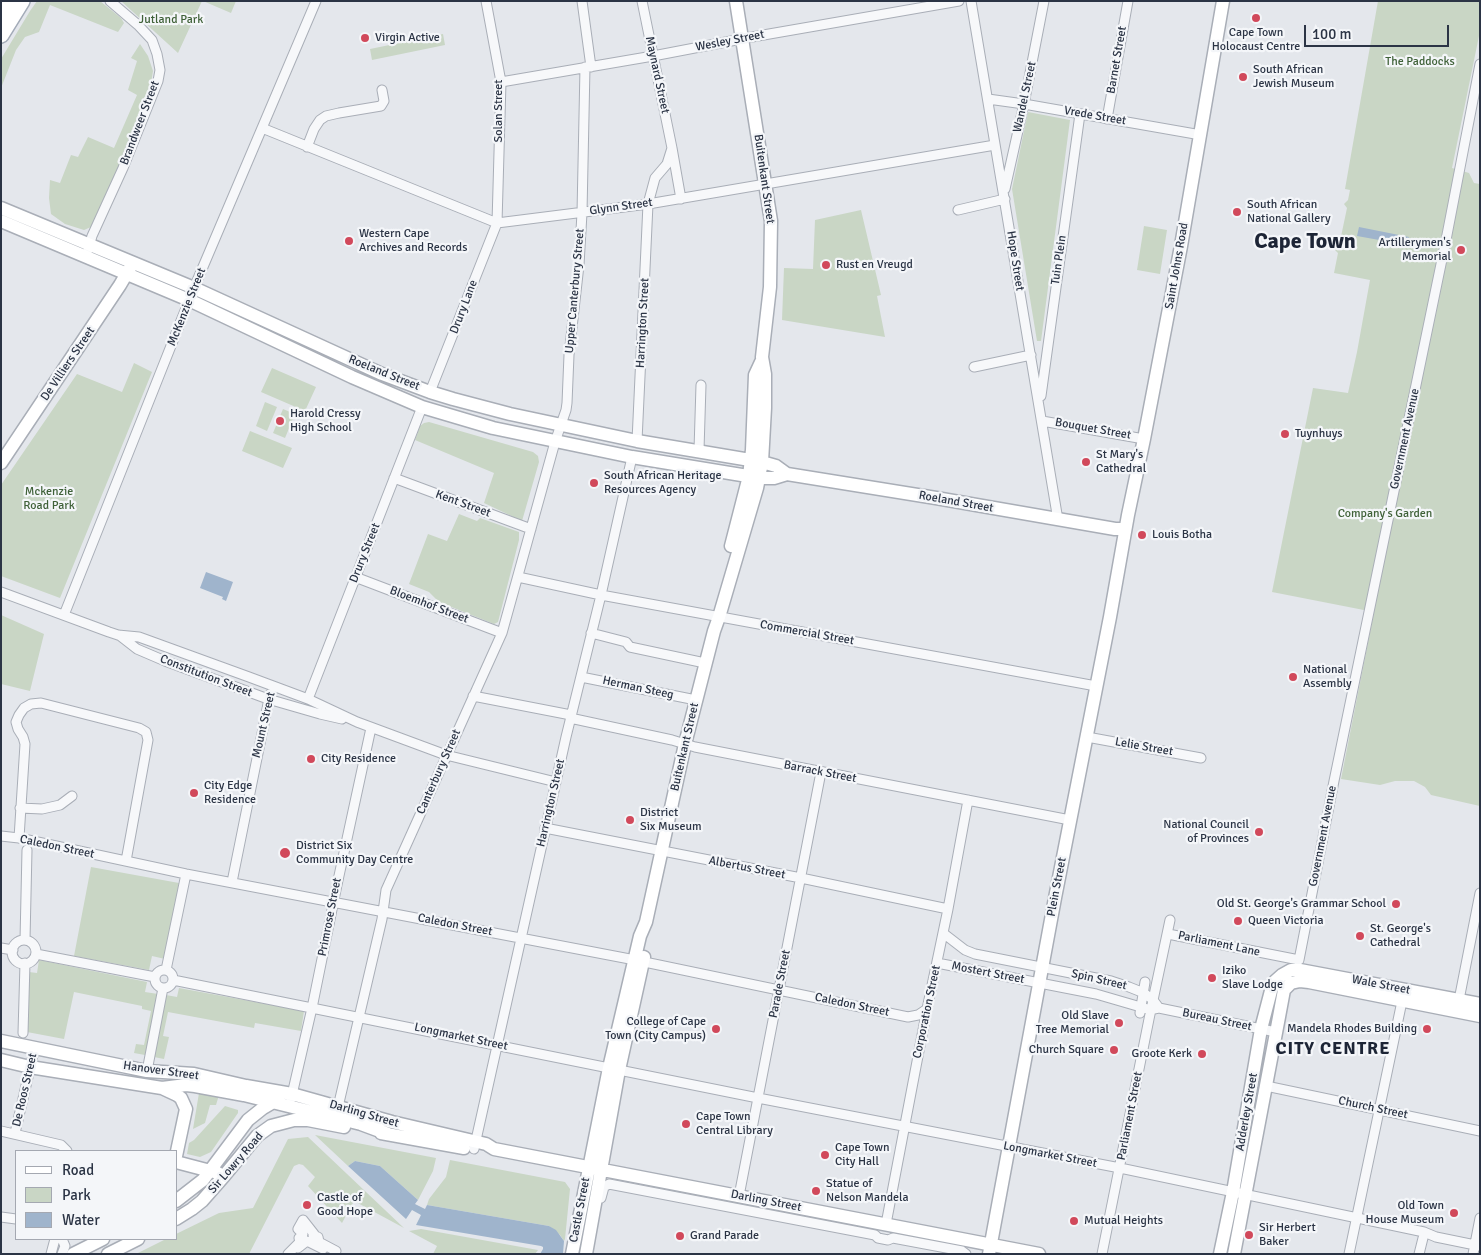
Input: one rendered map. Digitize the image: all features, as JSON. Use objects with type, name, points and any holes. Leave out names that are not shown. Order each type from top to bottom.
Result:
[{"type":"main road","points":[[1,14],[10,1]]},
{"type":"main road","points":[[1,35],[22,1]]},
{"type":"main road","name":"Buitenkant Street","points":[[595,1168],[614,1069],[639,961],[640,936],[646,922],[684,744],[714,631],[716,616],[754,477],[765,408],[765,374],[762,357],[770,287],[771,221],[736,1]]},
{"type":"main road","name":"Saint Johns Road","points":[[1126,529],[1201,135],[1223,1]]},
{"type":"main road","name":"Roeland Street","points":[[1,208],[129,269],[430,392],[510,414],[637,441],[757,461],[776,466],[787,474]]},
{"type":"main road","name":"Roeland Street","points":[[1,221],[88,250]]},
{"type":"main road","name":"De Villiers Street","points":[[1,463],[129,269]]},
{"type":"main road","name":"Roeland Street","points":[[192,294],[352,377],[422,407],[493,428],[632,457],[754,477],[774,478],[787,474],[1058,520],[1126,529]]},
{"type":"main road","name":"Plein Street","points":[[990,1249],[1126,529]]},
{"type":"main road","name":"Wale Street","points":[[1287,979],[1458,1006],[1480,1004]]},
{"type":"main road","name":"Adderley Street","points":[[1234,1254],[1261,1029],[1273,983],[1287,979]]},
{"type":"main road","name":"Adderley Street","points":[[1220,1254],[1240,1194],[1266,1086],[1287,979]]},
{"type":"main road","name":"Wale Street","points":[[1458,1006],[1480,1016]]},
{"type":"main road","name":"Hanover Street","points":[[1,1040],[147,1071],[194,1074],[246,1086],[291,1100]]},
{"type":"main road","name":"Hanover Street","points":[[1,1060],[30,1067],[162,1088],[186,1085],[271,1103],[291,1100]]},
{"type":"main road","points":[[162,1088],[181,1098],[186,1108],[177,1150]]},
{"type":"main road","points":[[291,1100],[388,1134]]},
{"type":"main road","name":"Darling Street","points":[[291,1100],[338,1107],[474,1145]]},
{"type":"main road","name":"Sir Lowry Road","points":[[178,1200],[194,1188],[211,1170],[248,1120],[271,1103]]},
{"type":"main road","name":"Sir Lowry Road","points":[[178,1218],[202,1201],[257,1136],[271,1126],[294,1120],[308,1120],[330,1125]]},
{"type":"main road","name":"Darling Street","points":[[330,1125],[474,1145],[486,1144],[494,1149],[886,1224],[975,1248],[1039,1254]]},
{"type":"main road","points":[[178,1162],[211,1170],[224,1176]]},
{"type":"main road","name":"Castle Street","points":[[572,1254],[595,1168]]},
{"type":"main road","name":"Castle Street","points":[[588,1254],[595,1168]]},
{"type":"main road","points":[[73,1254],[101,1240]]},
{"type":"main road","points":[[108,1254],[136,1240]]},
{"type":"street","name":"Brandweer Street","points":[[88,250],[92,236],[123,168],[158,81],[160,70],[152,40],[110,1]]},
{"type":"street","name":"McKenzie Street","points":[[64,615],[192,294],[316,1]]},
{"type":"street","name":"Solan Street","points":[[486,1],[501,82],[497,222]]},
{"type":"street","name":"Upper Canterbury Street","points":[[555,442],[567,403],[569,356],[579,265],[588,67],[582,1]]},
{"type":"street","name":"Maynard Street","points":[[642,1],[681,199]]},
{"type":"street","name":"Wesley Street","points":[[501,82],[959,1]]},
{"type":"street","name":"Hope Street","points":[[971,1],[1058,520]]},
{"type":"street","name":"Wandel Street","points":[[1004,196],[1044,1]]},
{"type":"street","name":"Barnet Street","points":[[1107,119],[1128,1]]},
{"type":"street","name":"Government Avenue","points":[[1299,960],[1480,64]]},
{"type":"street","points":[[307,147],[314,129],[320,120],[326,116],[381,106],[384,101],[382,90]]},
{"type":"street","name":"Vrede Street","points":[[988,99],[1201,135]]},
{"type":"street","name":"Tuin Plein","points":[[1040,406],[1080,114]]},
{"type":"street","name":"Glynn Street","points":[[262,128],[497,222],[582,213],[681,199],[995,145]]},
{"type":"street","points":[[648,204],[655,178],[667,164],[672,148]]},
{"type":"street","points":[[958,210],[1004,196]]},
{"type":"street","name":"Harrington Street","points":[[637,441],[648,204]]},
{"type":"street","name":"Drury Lane","points":[[430,392],[497,222]]},
{"type":"street","points":[[974,366],[1031,356]]},
{"type":"street","points":[[699,450],[701,385]]},
{"type":"street","name":"Drury Street","points":[[308,700],[422,407]]},
{"type":"street","name":"Bouquet Street","points":[[1042,421],[1144,439]]},
{"type":"street","name":"Canterbury Street","points":[[338,1107],[382,919],[383,901],[388,885],[502,633],[555,442]]},
{"type":"street","name":"Harrington Street","points":[[474,1145],[632,457]]},
{"type":"street","name":"Kent Street","points":[[394,478],[531,529]]},
{"type":"street","name":"Bloemhof Street","points":[[355,577],[502,633]]},
{"type":"street","name":"Commercial Street","points":[[518,577],[601,595],[1096,686]]},
{"type":"street","name":"Constitution Street","points":[[1,592],[118,635],[139,637],[272,686],[371,728],[446,755],[556,782]]},
{"type":"street","points":[[591,633],[626,642],[630,647],[705,663]]},
{"type":"street","name":"Constitution Street","points":[[118,635],[137,649],[268,699],[320,714],[357,722]]},
{"type":"street","name":"Herman Steeg","points":[[581,676],[696,700]]},
{"type":"street","name":"Mount Street","points":[[232,882],[272,686]]},
{"type":"street","name":"Barrack Street","points":[[473,696],[571,716],[695,747],[1070,820]]},
{"type":"street","points":[[19,838],[25,744],[16,722],[24,708],[31,704],[41,703],[139,728],[146,732],[148,740],[126,861]]},
{"type":"street","name":"Primrose Street","points":[[291,1100],[371,728]]},
{"type":"street","name":"Lelie Street","points":[[1087,737],[1201,758]]},
{"type":"street","name":"Parade Street","points":[[740,1196],[821,772]]},
{"type":"street","points":[[20,808],[42,809],[60,805],[72,796]]},
{"type":"street","name":"Corporation Street","points":[[886,1224],[968,800]]},
{"type":"street","name":"Albertus Street","points":[[546,828],[948,909]]},
{"type":"street","name":"Caledon Street","points":[[1,836],[19,838],[186,874],[639,961],[908,1017]]},
{"type":"street","points":[[25,940],[27,850]]},
{"type":"street","points":[[166,970],[186,874]]},
{"type":"street","points":[[1458,1006],[1480,892]]},
{"type":"street","name":"Parliament Street","points":[[1102,1254],[1170,920]]},
{"type":"street","name":"Mostert Street","points":[[943,932],[965,950],[975,954],[1042,968]]},
{"type":"street","name":"Parliament Lane","points":[[1168,934],[1299,960]]},
{"type":"street","points":[[25,940],[31,942],[35,947],[36,954],[33,959],[25,963],[17,961],[13,950],[19,941],[25,940]]},
{"type":"street","points":[[1,948],[13,950]]},
{"type":"street","points":[[36,954],[155,977]]},
{"type":"street","name":"Mostert Street","points":[[937,962],[1040,983]]},
{"type":"street","points":[[23,1033],[25,963]]},
{"type":"street","name":"Spin Street","points":[[1040,983],[1096,994],[1141,1010],[1154,1006],[1144,993],[1129,987],[1111,981],[1042,968]]},
{"type":"street","points":[[166,970],[173,980],[168,988],[163,988],[155,982],[155,977],[158,973],[166,970]]},
{"type":"street","name":"Longmarket Street","points":[[173,980],[758,1098],[1120,1168],[1424,1232],[1476,1248]]},
{"type":"street","points":[[1141,1010],[1145,982]]},
{"type":"street","points":[[147,1071],[163,988]]},
{"type":"street","name":"Bureau Street","points":[[1154,1006],[1276,1032]]},
{"type":"street","points":[[1350,1254],[1401,1006]]},
{"type":"street","points":[[921,1040],[917,1027],[908,1017],[927,1009]]},
{"type":"street","name":"De Roos Street","points":[[15,1133],[35,1047]]},
{"type":"street","name":"Church Street","points":[[1266,1086],[1480,1131]]},
{"type":"street","points":[[1,1131],[61,1145],[66,1150]]},
{"type":"street","points":[[588,1254],[603,1189],[609,1184],[875,1235],[878,1238],[888,1240],[893,1238],[966,1254]]},
{"type":"street","points":[[1,1217],[15,1220]]},
{"type":"street","points":[[1476,1248],[1480,1218]]},
{"type":"street","points":[[288,1254],[300,1242],[299,1238],[303,1234],[298,1229],[303,1220],[314,1235],[318,1237],[319,1242],[336,1251],[332,1254],[307,1240],[293,1254]]},
{"type":"street","points":[[1419,1254],[1423,1238]]},
{"type":"street","points":[[51,1254],[55,1240]]},
{"type":"street","points":[[62,1240],[65,1246],[62,1254]]},
{"type":"green space","points":[[37,1],[100,1],[121,18],[124,23],[118,32],[50,5],[39,32],[25,37],[16,50],[1,88],[1,59]]},
{"type":"green space","name":"Jutland Park","points":[[121,1],[202,1],[178,53]]},
{"type":"green space","name":"Jutland Park","points":[[203,1],[236,1],[231,13]]},
{"type":"green space","name":"Company's Garden","points":[[1378,1],[1480,1],[1480,31],[1452,168],[1469,173],[1474,183],[1480,184],[1480,806],[1431,795],[1425,787],[1414,781],[1395,781],[1380,785],[1341,779],[1374,612],[1272,592],[1313,388],[1348,393],[1370,280],[1334,273],[1338,253],[1335,250],[1339,246],[1347,208],[1344,204],[1348,200],[1350,190],[1345,189]]},
{"type":"green space","points":[[443,34],[445,45],[372,60],[370,49]]},
{"type":"green space","points":[[140,44],[148,56],[153,71],[151,83],[98,219],[91,227],[84,230],[65,224],[51,214],[49,198],[50,180],[60,183],[71,155],[78,157],[88,137],[114,148],[137,95],[128,90],[137,61],[131,58]]},
{"type":"green space","points":[[1028,112],[1070,120],[1041,341],[1037,341],[1012,189]]},
{"type":"green space","points":[[861,210],[881,295],[877,296],[885,337],[782,320],[784,268],[813,269],[815,220]]},
{"type":"green space","points":[[1144,226],[1167,230],[1160,274],[1137,270]]},
{"type":"green space","name":"Mckenzie Road Park","points":[[134,363],[152,372],[60,598],[1,576],[1,485],[77,374],[122,392]]},
{"type":"green space","points":[[272,368],[316,387],[305,411],[261,392]]},
{"type":"green space","points":[[265,402],[277,407],[267,431],[256,426]]},
{"type":"green space","points":[[283,409],[295,414],[285,438],[273,433]]},
{"type":"green space","points":[[429,422],[533,452],[538,456],[539,462],[522,521],[484,503],[494,473],[415,440],[420,426]]},
{"type":"green space","points":[[250,431],[292,448],[283,468],[242,451]]},
{"type":"green space","points":[[459,514],[477,521],[480,518],[519,532],[519,540],[498,622],[494,624],[439,602],[429,592],[409,584],[428,534],[447,541]]},
{"type":"green space","points":[[1,615],[44,634],[30,691],[1,684]]},
{"type":"green space","points":[[91,867],[179,883],[165,959],[152,956],[149,970],[74,956]]},
{"type":"green space","points":[[39,960],[147,982],[145,992],[158,994],[145,1055],[134,1053],[136,1044],[144,1045],[151,1011],[142,1009],[142,1006],[74,992],[64,1039],[27,1032],[29,972],[37,973]]},
{"type":"green space","points":[[179,988],[304,1011],[301,1031],[255,1023],[254,1028],[168,1012],[163,1036],[169,1037],[164,1059],[154,1057],[166,995],[177,997]]},
{"type":"green space","points":[[199,1093],[219,1095],[216,1105],[210,1105],[205,1123],[193,1129]]},
{"type":"green space","points":[[225,1106],[238,1110],[238,1113],[211,1152],[200,1157],[187,1154],[189,1143]]},
{"type":"green space","points":[[315,1135],[436,1158],[433,1171],[418,1200],[380,1166],[355,1161],[348,1166]]},
{"type":"green space","points":[[308,1137],[404,1228],[354,1201],[342,1223],[308,1186],[315,1177],[303,1165],[299,1164],[294,1166],[249,1254],[136,1254],[164,1240],[178,1240],[178,1233],[219,1213],[253,1208],[288,1139]]},
{"type":"green space","points":[[450,1160],[565,1182],[570,1189],[564,1241],[549,1226],[427,1205],[429,1199],[446,1177]]},
{"type":"green space","points":[[421,1229],[538,1250],[535,1254],[433,1254],[437,1246],[409,1231]]},
{"type":"water","points":[[1359,227],[1409,237],[1407,245],[1357,236]]},
{"type":"water","points":[[206,572],[233,582],[226,601],[222,599],[223,597],[200,588]]},
{"type":"water","points":[[355,1161],[380,1166],[418,1200],[415,1204],[425,1209],[427,1205],[549,1226],[556,1230],[564,1241],[563,1254],[540,1254],[543,1249],[541,1246],[416,1225],[421,1215],[412,1210],[406,1219],[348,1166]]},
{"type":"place","name":"Cape Town Holocaust Centre","points":[[1256,18]]},
{"type":"place","name":"Virgin Active","points":[[365,38]]},
{"type":"place","name":"South African Jewish Museum","points":[[1243,77]]},
{"type":"place","name":"South African National Gallery","points":[[1237,212]]},
{"type":"place","name":"Western Cape Archives and Records","points":[[349,241]]},
{"type":"place","name":"Artillerymen's Memorial","points":[[1461,250]]},
{"type":"place","name":"Rust en Vreugd","points":[[826,265]]},
{"type":"place","name":"Harold Cressy High School","points":[[280,421]]},
{"type":"place","name":"Tuynhuys","points":[[1285,434]]},
{"type":"place","name":"St Mary's Cathedral","points":[[1086,462]]},
{"type":"place","name":"South African Heritage Resources Agency","points":[[594,483]]},
{"type":"place","name":"Louis Botha","points":[[1142,535]]},
{"type":"place","name":"National Assembly","points":[[1293,677]]},
{"type":"place","name":"City Residence","points":[[311,759]]},
{"type":"place","name":"City Edge Residence","points":[[194,793]]},
{"type":"place","name":"District Six Museum","points":[[630,820]]},
{"type":"place","name":"National Council of Provinces","points":[[1259,832]]},
{"type":"place","name":"District Six Community Day Centre","points":[[285,853]]},
{"type":"place","name":"Old St. George's Grammar School","points":[[1396,904]]},
{"type":"place","name":"Queen Victoria","points":[[1238,921]]},
{"type":"place","name":"St. George's Cathedral","points":[[1360,936]]},
{"type":"place","name":"Iziko Slave Lodge","points":[[1212,978]]},
{"type":"place","name":"Old Slave Tree Memorial","points":[[1119,1023]]},
{"type":"place","name":"College of Cape Town (City Campus)","points":[[716,1029]]},
{"type":"place","name":"Mandela Rhodes Building","points":[[1427,1029]]},
{"type":"place","name":"Church Square","points":[[1114,1050]]},
{"type":"place","name":"Groote Kerk","points":[[1202,1054]]},
{"type":"place","name":"Cape Town Central Library","points":[[686,1124]]},
{"type":"place","name":"Cape Town City Hall","points":[[825,1155]]},
{"type":"place","name":"Statue of Nelson Mandela","points":[[816,1191]]},
{"type":"place","name":"Castle of Good Hope","points":[[307,1205]]},
{"type":"place","name":"Old Town House Museum","points":[[1454,1213]]},
{"type":"place","name":"Mutual Heights","points":[[1074,1221]]},
{"type":"place","name":"Sir Herbert Baker","points":[[1249,1235]]},
{"type":"place","name":"Grand Parade","points":[[680,1236]]},
{"type":"district","name":"Cape Town","points":[[1305,242]]},
{"type":"district","name":"CITY CENTRE","points":[[1333,1049]]},
{"type":"park label","name":"The Paddocks","points":[[1420,62]]}]
